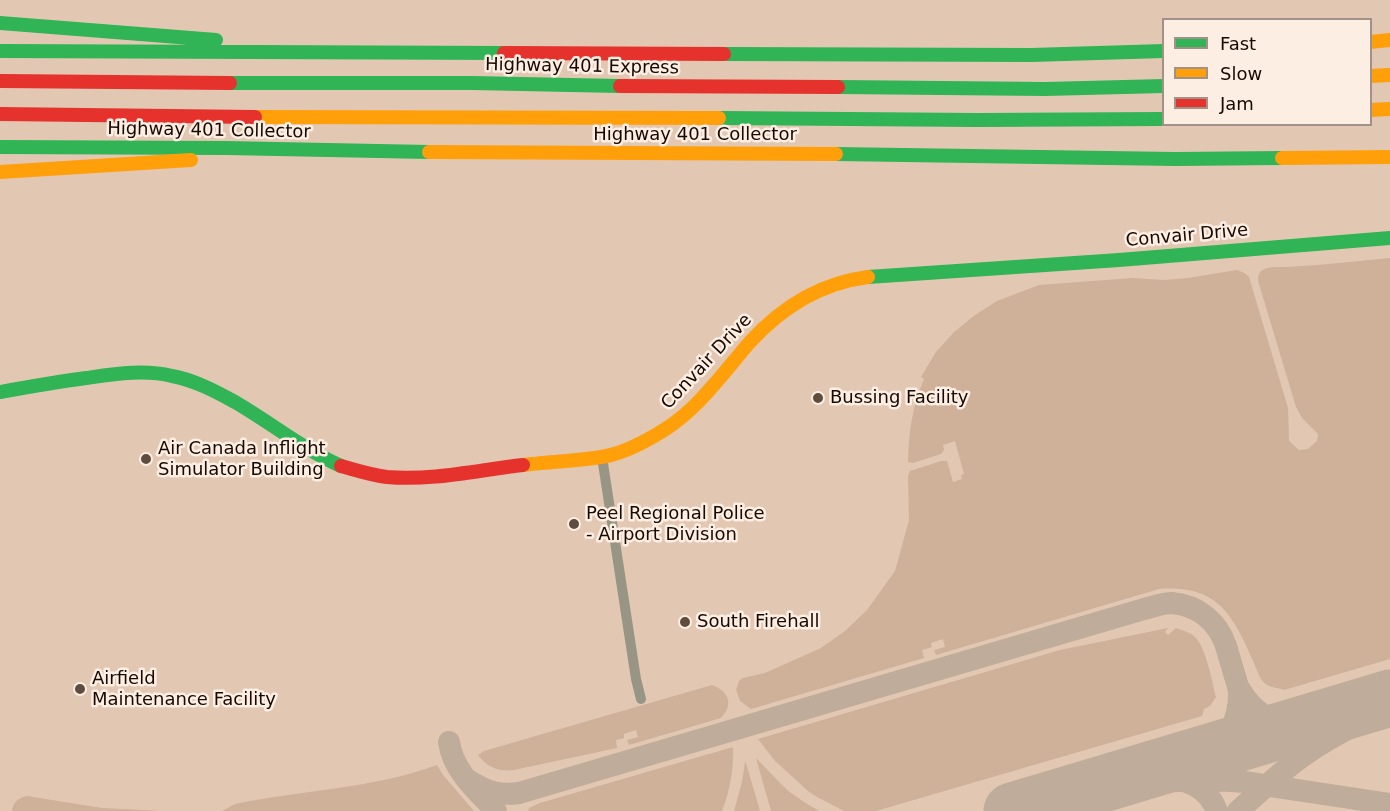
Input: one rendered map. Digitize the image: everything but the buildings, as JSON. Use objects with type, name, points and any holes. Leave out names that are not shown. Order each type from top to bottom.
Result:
[{"type":"main road","points":[[0,23],[207,39],[317,51]]},
{"type":"main road","points":[[1372,42],[1390,40]]},
{"type":"main road","points":[[0,51],[1031,55],[1162,51]]},
{"type":"main road","points":[[1372,76],[1390,75]]},
{"type":"main road","name":"Highway 401 Express","points":[[0,81],[1035,89],[1162,86]]},
{"type":"main road","points":[[1372,110],[1390,109]]},
{"type":"main road","points":[[0,114],[316,118],[1162,119]]},
{"type":"main road","name":"Highway 401 Collector","points":[[0,147],[1176,159],[1390,157]]},
{"type":"main road","points":[[0,172],[337,151]]},
{"type":"main road","name":"Convair Drive","points":[[0,392],[120,372],[167,375],[200,385],[229,399],[330,462],[358,472],[383,477],[423,478],[602,457],[655,436],[693,408],[742,350],[779,313],[802,297],[842,282],[881,275],[1051,266],[1390,238]]},
{"type":"street","points":[[602,457],[641,699]]},
{"type":"shaded area","points":[[1390,258],[1390,659],[1284,690],[1271,687],[1260,677],[1238,629],[1220,606],[1209,597],[1195,592],[1159,589],[936,655],[934,650],[945,647],[943,639],[931,643],[932,647],[922,650],[924,658],[751,709],[740,701],[736,690],[739,681],[743,678],[765,673],[821,648],[845,631],[867,610],[895,571],[909,520],[908,476],[910,471],[947,461],[953,482],[962,479],[961,475],[964,474],[955,441],[943,445],[944,450],[941,454],[913,463],[908,462],[909,440],[914,410],[924,379],[921,377],[936,352],[954,332],[975,315],[997,301],[1039,285],[1133,278],[1163,280],[1241,271],[1249,277],[1288,408],[1289,441],[1299,450],[1308,449],[1317,441],[1318,434],[1302,418],[1296,407],[1259,284],[1259,274],[1263,269],[1270,268]]},
{"type":"shaded area","points":[[1168,628],[1165,632],[1168,635],[1176,628],[1194,636],[1202,648],[1216,697],[1210,706],[1204,709],[1202,716],[876,811],[844,811],[817,797],[775,761],[758,739],[1060,650]]},
{"type":"shaded area","points":[[712,685],[722,691],[728,699],[727,708],[721,718],[629,745],[627,740],[638,737],[636,730],[616,740],[617,748],[514,770],[493,768],[478,755],[484,751]]},
{"type":"shaded area","points":[[733,747],[731,779],[722,811],[528,811],[529,808],[540,803]]},
{"type":"shaded area","points":[[756,758],[787,790],[819,811],[771,811]]},
{"type":"shaded area","points":[[746,763],[760,811],[734,811]]},
{"type":"shaded area","points":[[437,765],[474,811],[222,811],[235,804],[362,784]]},
{"type":"shaded area","points":[[27,796],[102,808],[162,811],[12,811],[16,801]]},
{"type":"taxiway","points":[[468,780],[492,792],[519,793],[1144,609],[1172,603],[1198,611],[1218,629],[1226,646],[1258,754]]},
{"type":"taxiway","points":[[1124,775],[1201,753],[1219,742],[1231,728],[1235,719],[1238,710],[1239,688],[1250,704],[1264,716],[1290,724],[1308,721],[1382,699]]},
{"type":"taxiway","points":[[1238,811],[1313,749],[1387,710]]},
{"type":"taxiway","points":[[449,742],[455,762],[461,771],[496,811]]},
{"type":"taxiway","points":[[1090,788],[1206,780],[1244,782],[1390,804]]},
{"type":"taxiway","points":[[1184,781],[1204,792],[1212,800],[1217,811]]},
{"type":"runway","points":[[1012,811],[1390,698]]},
{"type":"traffic: fast","points":[[0,23],[216,40]]},
{"type":"traffic: fast","points":[[0,51],[504,53]]},
{"type":"traffic: fast","points":[[724,54],[1031,55],[1162,51]]},
{"type":"traffic: fast","points":[[230,83],[472,83],[620,86]]},
{"type":"traffic: fast","points":[[838,87],[1045,89],[1162,86]]},
{"type":"traffic: fast","points":[[719,118],[1162,119]]},
{"type":"traffic: fast","points":[[0,147],[429,152]]},
{"type":"traffic: fast","points":[[836,154],[1175,159],[1282,158]]},
{"type":"traffic: fast","points":[[868,277],[1390,238]]},
{"type":"traffic: fast","points":[[0,392],[118,374],[151,373],[172,376],[212,390],[313,452],[341,466]]},
{"type":"traffic: slow","points":[[1372,42],[1390,40]]},
{"type":"traffic: slow","points":[[1372,76],[1390,75]]},
{"type":"traffic: slow","points":[[1372,110],[1390,109]]},
{"type":"traffic: slow","points":[[255,117],[719,118]]},
{"type":"traffic: slow","points":[[429,152],[836,154]]},
{"type":"traffic: slow","points":[[1282,158],[1390,157]]},
{"type":"traffic: slow","points":[[0,172],[191,160]]},
{"type":"traffic: slow","points":[[523,465],[582,460],[609,455],[649,439],[688,411],[762,329],[775,318],[818,291],[850,280],[868,277]]},
{"type":"traffic: jam","points":[[504,53],[724,54]]},
{"type":"traffic: jam","points":[[0,81],[230,83]]},
{"type":"traffic: jam","points":[[620,86],[838,87]]},
{"type":"traffic: jam","points":[[0,114],[255,117]]},
{"type":"traffic: jam","points":[[341,466],[381,476],[421,478],[523,465]]},
{"type":"place","name":"Bussing Facility","points":[[818,398]]},
{"type":"place","name":"Air Canada Inflight Simulator Building","points":[[146,459]]},
{"type":"place","name":"Peel Regional Police - Airport Division","points":[[574,524]]},
{"type":"place","name":"South Firehall","points":[[685,622]]},
{"type":"place","name":"Airfield Maintenance Facility","points":[[80,689]]}]
